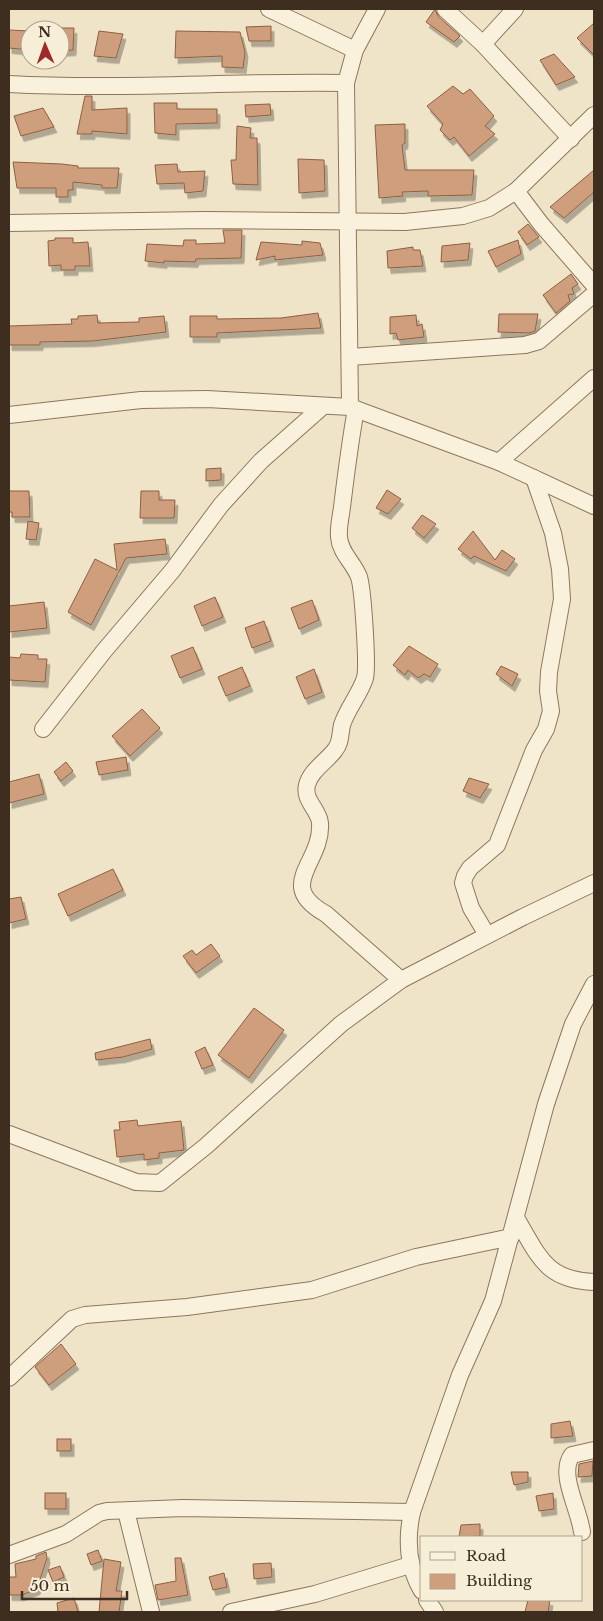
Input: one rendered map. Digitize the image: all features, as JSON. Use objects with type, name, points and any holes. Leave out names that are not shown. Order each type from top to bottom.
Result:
[{"type":"street","points":[[269,9],[355,50]]},
{"type":"street","points":[[377,9],[355,50],[346,84],[347,220],[353,408],[339,537],[346,558],[358,575],[363,592],[365,656],[368,668],[342,724],[340,743],[321,763],[307,784],[307,794],[319,817],[320,825],[318,840],[303,876],[302,891],[312,906],[326,914],[401,980]]},
{"type":"street","points":[[445,9],[483,44],[571,139]]},
{"type":"street","points":[[483,44],[515,9]]},
{"type":"street","points":[[9,84],[72,88],[286,82],[346,84]]},
{"type":"street","points":[[9,222],[347,220],[405,222],[463,216],[489,208],[516,191],[571,139],[594,114]]},
{"type":"street","points":[[516,191],[541,224],[594,285]]},
{"type":"street","points":[[350,356],[525,345],[539,341],[594,294]]},
{"type":"street","points":[[498,462],[594,378]]},
{"type":"street","points":[[9,415],[141,400],[207,399],[353,408],[498,462],[594,506]]},
{"type":"street","points":[[43,729],[104,651],[172,571],[221,505],[261,461],[322,407]]},
{"type":"street","points":[[487,935],[471,908],[464,883],[465,876],[470,868],[497,845],[534,750],[546,729],[551,711],[548,691],[549,672],[562,599],[560,569],[553,532],[534,478]]},
{"type":"street","points":[[9,1134],[136,1182],[160,1183],[213,1140],[341,1024],[401,980],[487,935],[594,883]]},
{"type":"street","points":[[420,1587],[410,1565],[409,1527],[412,1512],[460,1374],[493,1302],[549,1095],[573,1024],[594,984]]},
{"type":"street","points":[[516,1218],[549,1269],[561,1277],[594,1282]]},
{"type":"street","points":[[9,1378],[72,1319],[85,1315],[206,1305],[312,1290],[416,1257],[511,1237]]},
{"type":"street","points":[[582,1532],[580,1518],[567,1480],[566,1469],[572,1455],[594,1450]]},
{"type":"street","points":[[9,1555],[66,1534],[99,1513],[183,1508],[412,1512]]},
{"type":"street","points":[[126,1511],[152,1612]]},
{"type":"street","points":[[231,1612],[248,1610],[315,1594],[410,1565]]},
{"type":"street","points":[[428,1601],[435,1612]]},
{"type":"building","points":[[435,9],[438,16],[460,36],[454,42],[426,22]]},
{"type":"building","points":[[594,23],[594,55],[577,38]]},
{"type":"building","points":[[271,26],[271,41],[249,41],[246,27]]},
{"type":"building","points":[[70,28],[74,28],[73,50],[70,50]]},
{"type":"building","points":[[9,30],[20,31],[20,49],[9,48]]},
{"type":"building","points":[[99,31],[123,34],[116,58],[94,56]]},
{"type":"building","points":[[176,31],[240,32],[245,52],[243,68],[222,67],[222,56],[175,58]]},
{"type":"building","points":[[554,54],[575,77],[556,85],[540,60]]},
{"type":"building","points":[[453,86],[463,94],[470,89],[494,116],[485,126],[495,134],[469,156],[454,137],[450,140],[440,130],[443,124],[427,106]]},
{"type":"building","points":[[85,96],[92,96],[92,110],[127,108],[127,134],[92,131],[92,134],[77,134]]},
{"type":"building","points":[[154,103],[177,103],[177,109],[217,109],[217,123],[176,124],[176,135],[155,133]]},
{"type":"building","points":[[270,104],[271,115],[246,117],[245,105]]},
{"type":"building","points":[[43,108],[54,127],[21,136],[14,116]]},
{"type":"building","points":[[405,124],[405,143],[402,145],[405,170],[474,170],[472,195],[428,196],[428,191],[402,192],[403,196],[379,198],[375,125]]},
{"type":"building","points":[[237,126],[251,128],[250,138],[257,138],[258,185],[233,184],[231,160],[236,160]]},
{"type":"building","points":[[298,159],[324,160],[325,191],[299,193]]},
{"type":"building","points":[[13,162],[62,164],[78,166],[78,168],[119,168],[117,188],[102,188],[102,185],[73,182],[73,190],[68,190],[68,197],[56,197],[56,188],[17,188]]},
{"type":"building","points":[[177,164],[178,172],[205,171],[203,191],[185,193],[184,183],[157,184],[155,165]]},
{"type":"building","points":[[594,170],[594,192],[564,218],[550,207]]},
{"type":"building","points":[[528,224],[539,237],[527,245],[518,232]]},
{"type":"building","points":[[223,230],[242,230],[241,258],[196,259],[195,262],[164,261],[164,263],[145,261],[147,244],[183,246],[184,240],[196,240],[196,244],[225,243]]},
{"type":"building","points":[[55,238],[73,238],[73,243],[88,242],[90,266],[75,266],[75,270],[61,270],[61,265],[49,266],[48,241],[55,240]]},
{"type":"building","points":[[518,240],[521,254],[496,267],[488,251]]},
{"type":"building","points":[[302,241],[320,243],[323,255],[275,260],[275,256],[256,260],[261,242],[302,245]]},
{"type":"building","points":[[470,243],[468,260],[441,262],[442,246]]},
{"type":"building","points":[[413,247],[413,250],[420,250],[423,266],[388,268],[387,251]]},
{"type":"building","points":[[571,274],[578,284],[572,288],[574,294],[568,295],[570,301],[556,313],[543,295]]},
{"type":"building","points":[[318,313],[321,328],[217,333],[217,337],[190,337],[190,316],[217,316],[217,319],[281,318]]},
{"type":"building","points":[[499,314],[538,314],[535,331],[529,333],[498,332]]},
{"type":"building","points":[[97,315],[98,323],[139,322],[139,318],[164,316],[166,332],[93,341],[40,342],[40,345],[9,345],[9,326],[72,324],[71,319],[78,319],[78,316]]},
{"type":"building","points":[[416,315],[417,326],[422,324],[424,337],[398,340],[396,333],[390,334],[390,317]]},
{"type":"building","points":[[221,468],[221,480],[206,481],[206,469]]},
{"type":"building","points":[[387,490],[401,499],[388,514],[376,508]]},
{"type":"building","points":[[9,491],[29,491],[30,517],[12,517],[12,512],[9,512]]},
{"type":"building","points":[[141,491],[159,491],[159,500],[175,500],[174,518],[140,518]]},
{"type":"building","points":[[422,515],[436,524],[424,538],[412,528]]},
{"type":"building","points":[[28,521],[39,523],[36,540],[26,539]]},
{"type":"building","points":[[473,531],[495,560],[502,550],[515,559],[506,571],[474,556],[471,559],[458,549]]},
{"type":"building","points":[[165,539],[167,554],[126,558],[91,625],[68,612],[95,559],[117,570],[114,544]]},
{"type":"building","points":[[215,597],[223,617],[202,626],[194,606]]},
{"type":"building","points":[[312,600],[319,620],[299,629],[291,608]]},
{"type":"building","points":[[44,602],[47,628],[9,632],[9,606]]},
{"type":"building","points":[[264,621],[271,641],[252,648],[245,628]]},
{"type":"building","points":[[409,646],[438,664],[430,677],[424,674],[418,678],[408,670],[405,675],[393,665]]},
{"type":"building","points":[[193,647],[202,669],[180,678],[171,656]]},
{"type":"building","points":[[21,654],[38,655],[38,659],[47,659],[45,682],[9,680],[9,657],[20,658]]},
{"type":"building","points":[[501,666],[518,674],[512,686],[496,674]]},
{"type":"building","points":[[242,667],[250,686],[226,696],[218,677]]},
{"type":"building","points":[[314,669],[322,692],[305,699],[296,677]]},
{"type":"building","points":[[142,709],[160,728],[130,756],[112,736]]},
{"type":"building","points":[[126,757],[128,770],[99,775],[96,762]]},
{"type":"building","points":[[66,762],[73,771],[61,781],[54,772]]},
{"type":"building","points":[[39,774],[44,794],[9,803],[9,782]]},
{"type":"building","points":[[469,778],[489,784],[480,798],[463,791]]},
{"type":"building","points":[[113,869],[123,890],[68,916],[58,894]]},
{"type":"building","points":[[21,897],[26,919],[9,923],[9,899]]},
{"type":"building","points":[[211,944],[220,956],[196,973],[183,956],[192,950],[196,955]]},
{"type":"building","points":[[254,1008],[284,1030],[249,1078],[218,1055]]},
{"type":"building","points":[[150,1039],[152,1049],[123,1057],[96,1060],[95,1053]]},
{"type":"building","points":[[205,1047],[213,1065],[202,1069],[195,1052]]},
{"type":"building","points":[[137,1120],[138,1126],[181,1121],[184,1150],[159,1153],[159,1158],[144,1160],[144,1154],[117,1157],[114,1130],[120,1130],[119,1122]]},
{"type":"building","points":[[61,1344],[76,1364],[49,1385],[35,1367]]},
{"type":"building","points":[[570,1421],[573,1436],[551,1438],[551,1424]]},
{"type":"building","points":[[57,1439],[71,1439],[71,1451],[57,1451]]},
{"type":"building","points":[[593,1461],[592,1476],[578,1477],[579,1464]]},
{"type":"building","points":[[511,1472],[528,1472],[528,1482],[514,1485]]},
{"type":"building","points":[[45,1493],[66,1493],[66,1509],[45,1509]]},
{"type":"building","points":[[553,1493],[554,1509],[539,1511],[536,1496]]},
{"type":"building","points":[[480,1524],[480,1536],[459,1536],[461,1525]]},
{"type":"building","points":[[98,1550],[102,1561],[91,1565],[87,1554]]},
{"type":"building","points":[[46,1552],[47,1558],[37,1589],[22,1595],[9,1595],[9,1577],[16,1577],[15,1564],[36,1559],[36,1556]]},
{"type":"building","points":[[175,1558],[181,1558],[188,1595],[158,1600],[155,1585],[176,1581]]},
{"type":"building","points":[[104,1559],[121,1562],[116,1591],[122,1591],[119,1612],[99,1612]]},
{"type":"building","points":[[271,1563],[272,1577],[254,1579],[253,1564]]},
{"type":"building","points":[[60,1566],[64,1577],[53,1582],[48,1570]]},
{"type":"building","points":[[224,1573],[227,1587],[213,1590],[209,1577]]},
{"type":"building","points":[[74,1598],[78,1612],[58,1612],[57,1603]]},
{"type":"building","points":[[528,1601],[550,1601],[548,1612],[525,1612]]}]
